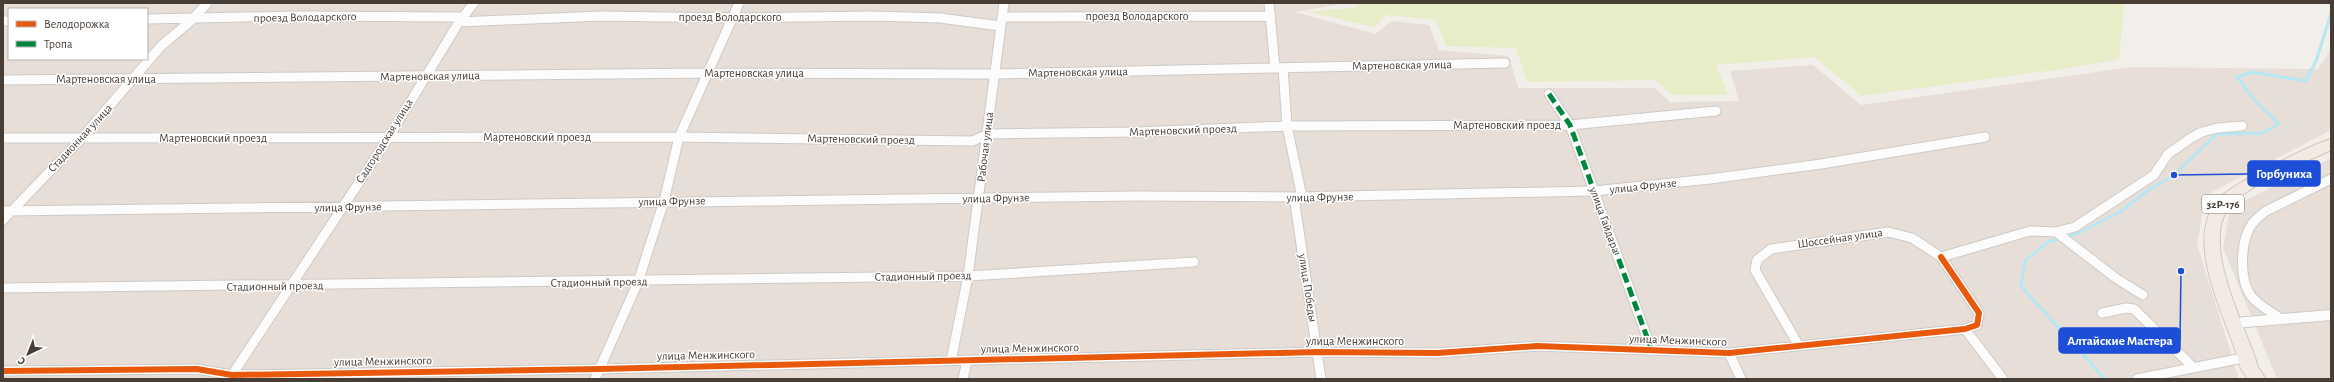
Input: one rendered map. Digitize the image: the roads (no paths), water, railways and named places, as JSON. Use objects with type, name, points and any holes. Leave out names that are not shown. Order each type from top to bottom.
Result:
[{"type":"main road","name":"32Р-176","points":[[2252,371],[2217,277],[2211,247],[2214,225],[2223,204],[2240,190],[2331,144]]},
{"type":"street","name":"Стадионная улица","points":[[3,220],[7,211],[81,139],[161,46],[193,19],[207,3]]},
{"type":"street","name":"Садгородская улица","points":[[230,377],[341,207],[389,137],[461,19],[474,3]]},
{"type":"street","points":[[597,374],[638,282],[664,201],[679,137],[739,3]]},
{"type":"street","name":"Рабочая улица","points":[[951,361],[968,276],[1004,3]]},
{"type":"street","name":"улица Победы","points":[[1269,3],[1298,197],[1321,379]]},
{"type":"street","name":"проезд Володарского","points":[[148,20],[299,16],[461,19],[601,16],[733,18],[872,16],[940,18],[1000,26]]},
{"type":"street","name":"проезд Володарского","points":[[1002,16],[1271,16]]},
{"type":"street","name":"Мартеновская улица","points":[[3,80],[133,80],[707,73],[994,74],[1505,63]]},
{"type":"street","name":"улица Гайдара","points":[[1550,94],[1570,125],[1652,350]]},
{"type":"street","name":"Мартеновский проезд","points":[[3,138],[679,137],[973,140],[981,138],[987,134],[1137,132],[1287,126],[1570,125],[1716,111]]},
{"type":"street","points":[[2003,379],[1965,329],[1977,325],[1979,312],[1941,257],[2030,232],[2056,232],[2075,228],[2132,192],[2154,175],[2168,154],[2191,138],[2202,132],[2218,128],[2242,126]]},
{"type":"street","name":"улица Фрунзе","points":[[7,211],[664,201],[1137,196],[1298,197],[1594,191],[1710,179],[1821,164],[1985,137]]},
{"type":"street","points":[[2281,319],[2251,296],[2244,277],[2244,254],[2252,224],[2276,205],[2331,179]]},
{"type":"street","name":"Шоссейная улица","points":[[1799,346],[1756,270],[1758,260],[1762,254],[1771,249],[1878,232],[1893,231],[1905,234],[1941,257]]},
{"type":"street","points":[[2056,232],[2117,279],[2143,295]]},
{"type":"street","name":"Стадионный проезд","points":[[3,288],[638,282],[968,276],[1194,262]]},
{"type":"street","points":[[2102,313],[2126,308],[2134,309],[2193,368]]},
{"type":"street","points":[[2234,323],[2331,314]]},
{"type":"street","name":"улица Менжинского","points":[[3,371],[197,369],[230,377],[597,374],[967,360],[1318,352],[1437,353],[1537,346],[1729,353],[1965,329]]},
{"type":"street","points":[[1729,353],[1742,379]]},
{"type":"street","points":[[963,379],[967,360]]},
{"type":"street","points":[[2137,379],[2193,368],[2252,371]]},
{"type":"waterway","points":[[2066,237],[2081,232],[2120,212],[2148,190],[2174,175],[2217,134],[2262,133],[2279,124],[2256,102],[2237,77],[2253,72],[2306,81],[2316,61],[2331,14]]},
{"type":"waterway","points":[[2061,238],[2048,242],[2025,261],[2021,286],[2105,379]]},
{"type":"place","name":"Горбуниха","points":[[2174,175]]},
{"type":"place","name":"Алтайские Мастера","points":[[2181,271]]}]
